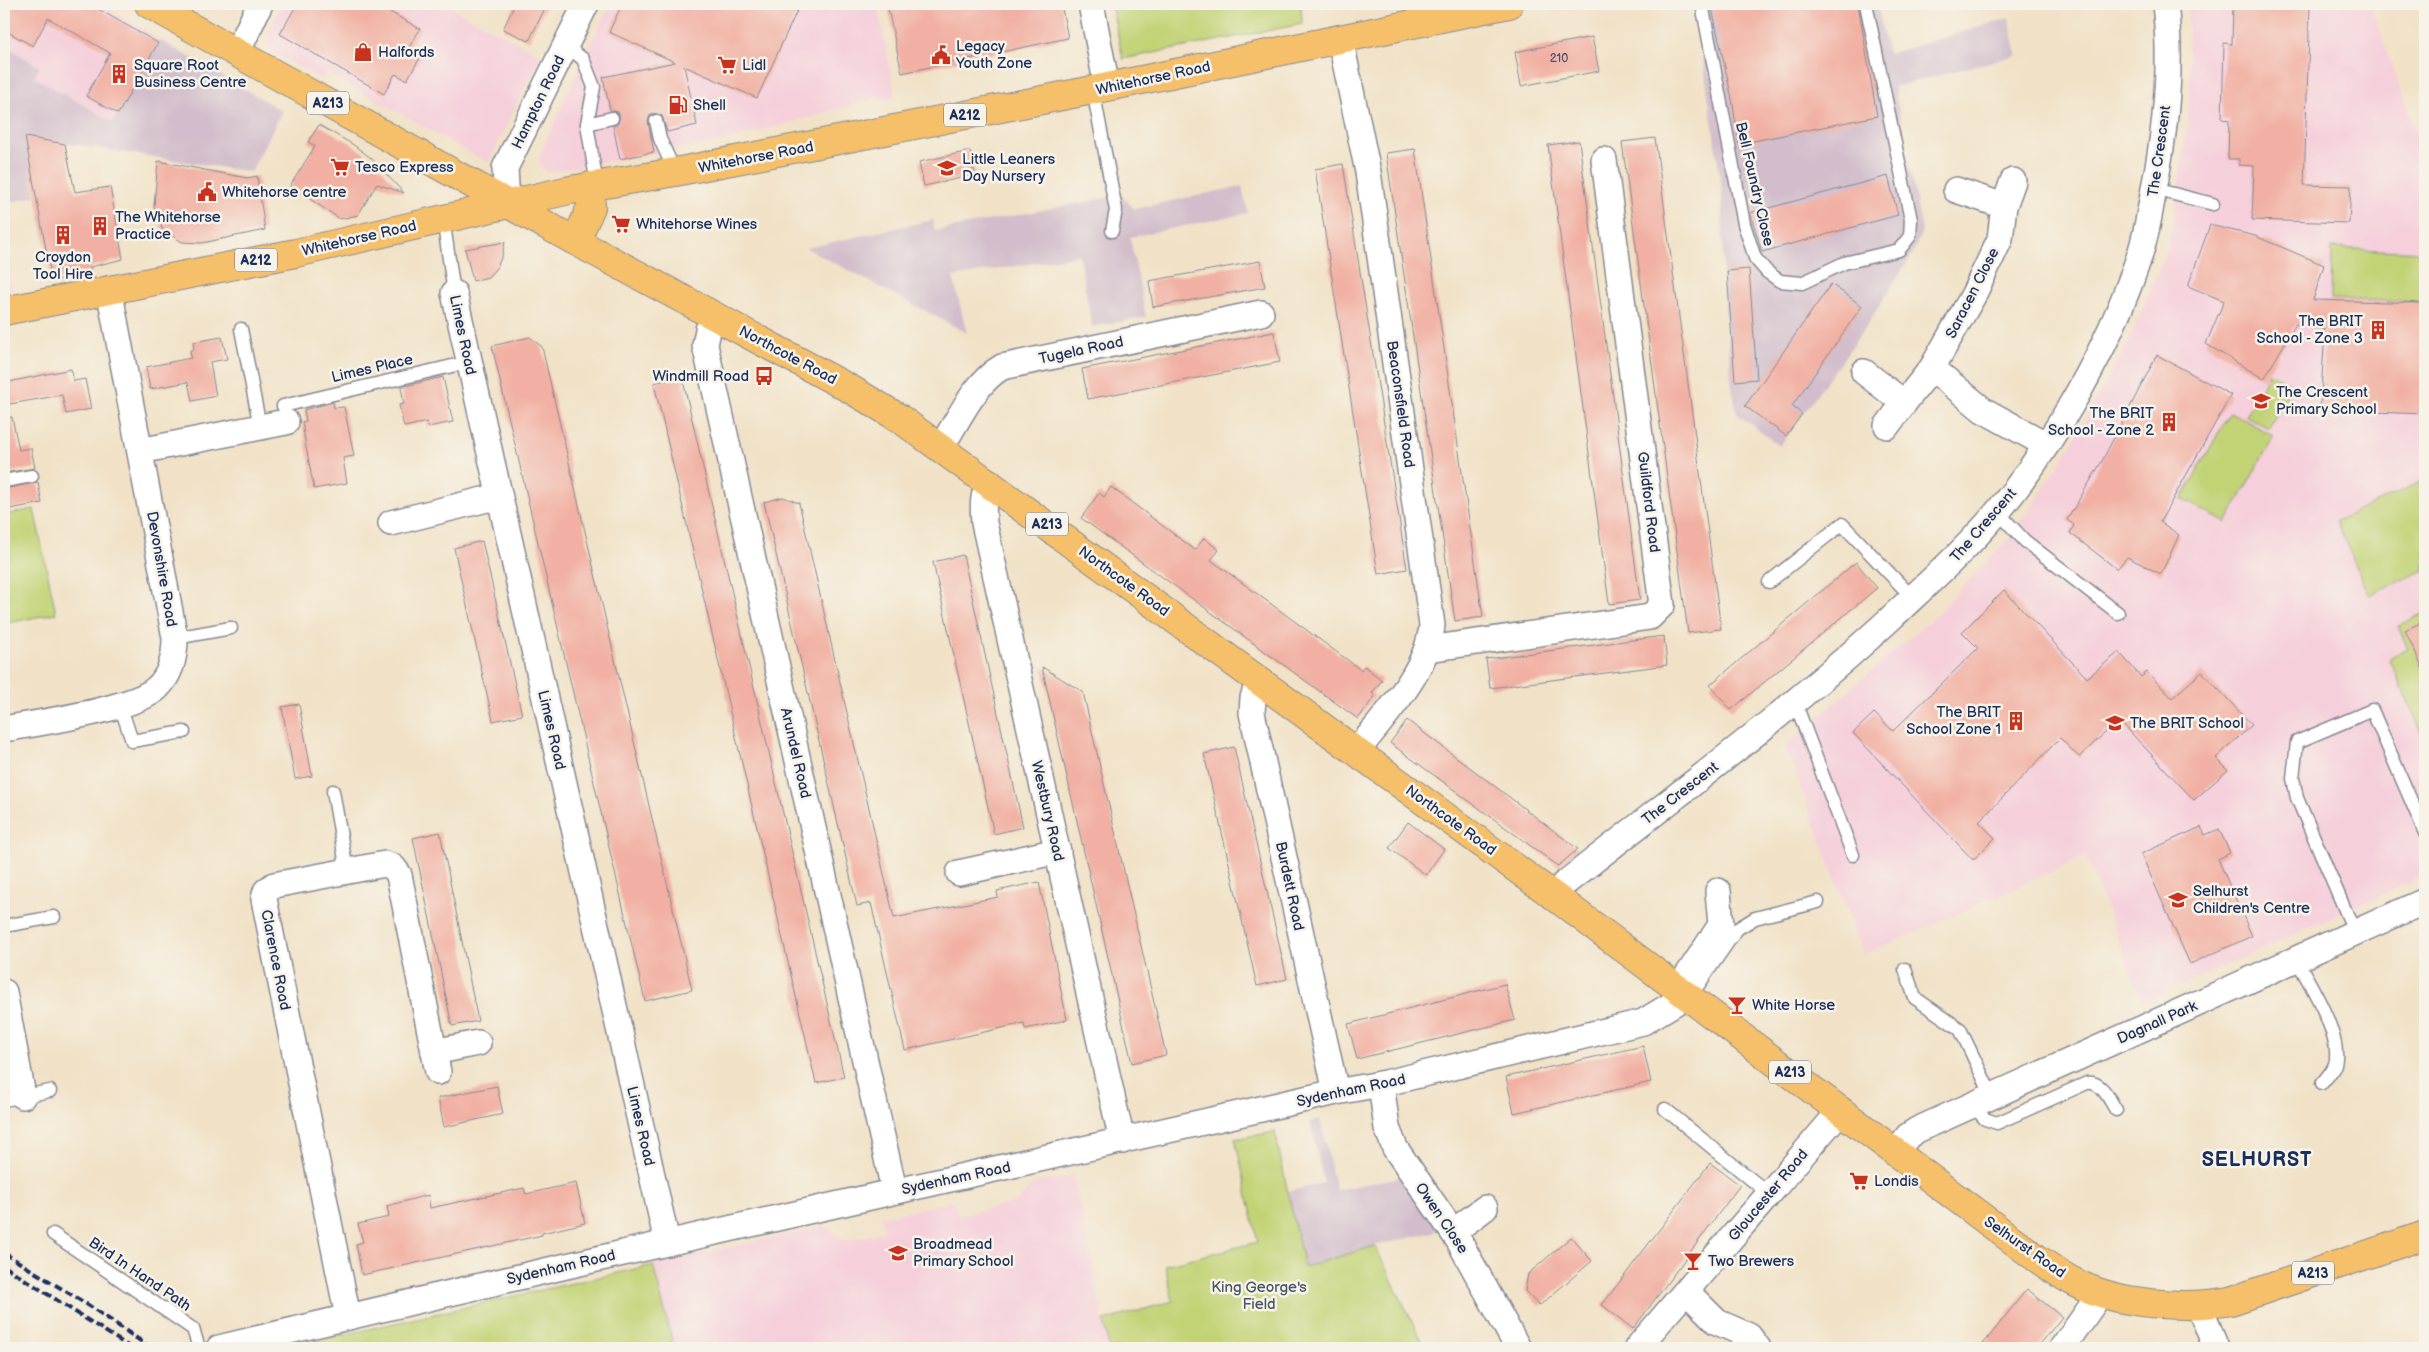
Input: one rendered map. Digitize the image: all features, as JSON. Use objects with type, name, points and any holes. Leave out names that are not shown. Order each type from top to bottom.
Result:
[{"type":"main road","name":"A213","points":[[149,4],[507,203]]},
{"type":"main road","name":"Whitehorse Road","points":[[4,312],[108,289],[296,253],[507,203],[1100,89],[1509,4]]},
{"type":"main road","points":[[576,241],[591,207],[594,186]]},
{"type":"main road","name":"Northcote Road","points":[[507,203],[852,390],[899,418],[1357,751],[1684,993]]},
{"type":"main road","name":"Selhurst Road","points":[[1684,993],[2039,1260],[2075,1282],[2101,1293],[2172,1306],[2231,1301],[2425,1235]]},
{"type":"street","points":[[238,53],[260,4]]},
{"type":"street","name":"Hampton Road","points":[[507,203],[505,168],[586,4]]},
{"type":"street","points":[[1091,4],[1100,89]]},
{"type":"street","name":"The Crescent","points":[[1554,896],[1564,884],[1795,702],[1847,658],[1962,552],[1998,512],[2025,476],[2086,376],[2112,324],[2136,266],[2149,222],[2165,109],[2165,4]]},
{"type":"street","name":"Beaconsfield Road","points":[[1340,38],[1368,172],[1430,600],[1432,625],[1428,649],[1419,667],[1357,751]]},
{"type":"street","name":"Guildford Road","points":[[1428,649],[1650,617],[1662,604],[1604,160]]},
{"type":"street","name":"Saracen Close","points":[[1888,426],[1932,368],[1994,255],[2002,229],[2004,206],[2013,181]]},
{"type":"street","points":[[1956,190],[2004,206]]},
{"type":"street","name":"Devonshire Road","points":[[4,729],[120,705],[150,694],[164,681],[171,665],[175,638],[108,289]]},
{"type":"street","name":"Limes Road","points":[[454,293],[667,1242]]},
{"type":"street","name":"Tugela Road","points":[[941,447],[979,387],[988,377],[1002,367],[1261,313]]},
{"type":"street","name":"Arundel Road","points":[[714,316],[706,336],[705,345],[894,1190]]},
{"type":"street","points":[[1932,368],[1984,410],[2045,444]]},
{"type":"street","points":[[1864,372],[1904,404]]},
{"type":"street","points":[[140,451],[260,427],[285,414]]},
{"type":"street","name":"Westbury Road","points":[[989,482],[984,491],[982,505],[984,523],[1122,1141]]},
{"type":"street","points":[[391,523],[499,496]]},
{"type":"street","name":"Burdett Road","points":[[1259,681],[1253,698],[1252,714],[1336,1092]]},
{"type":"street","points":[[959,873],[1058,851]]},
{"type":"street","name":"Clarence Road","points":[[348,1316],[264,899],[266,892],[274,886],[347,871],[385,864],[393,867],[399,875],[436,1062],[478,1043]]},
{"type":"street","name":"Sydenham Road","points":[[219,1348],[348,1316],[894,1190],[964,1178],[1336,1092],[1381,1084],[1643,1022],[1676,1002],[1684,993],[1721,924],[1718,891]]},
{"type":"street","name":"Dagnall Park","points":[[1896,1152],[1908,1136],[1917,1130],[2425,901]]},
{"type":"street","points":[[4,992],[13,1098]]},
{"type":"street","name":"Owen Close","points":[[1381,1084],[1388,1128],[1395,1148],[1453,1232],[1489,1292],[1518,1348]]},
{"type":"street","name":"Gloucester Road","points":[[1637,1348],[1841,1110]]},
{"type":"street","points":[[1453,1232],[1485,1208]]},
{"type":"street","points":[[1686,1292],[1717,1322],[1749,1336],[1758,1348]]},
{"type":"street","points":[[2062,1348],[2101,1293]]},
{"type":"street","points":[[2199,1305],[2216,1348]]},
{"type":"lane","name":"Bell Foundry Close","points":[[1702,4],[1736,191],[1750,246],[1759,264],[1773,278],[1795,284],[1808,281],[1844,263],[1899,250],[1907,243],[1910,236],[1911,220],[1866,4]]},
{"type":"lane","points":[[566,46],[583,59],[594,88],[587,124],[594,186]]},
{"type":"lane","points":[[1100,89],[1116,210],[1112,231]]},
{"type":"lane","points":[[587,124],[612,118]]},
{"type":"lane","points":[[656,121],[660,139],[675,172]]},
{"type":"lane","points":[[2154,189],[2213,204]]},
{"type":"lane","name":"Limes Road","points":[[443,218],[454,293]]},
{"type":"lane","points":[[241,329],[260,427]]},
{"type":"lane","name":"Limes Place","points":[[285,414],[469,362]]},
{"type":"lane","points":[[4,481],[32,476]]},
{"type":"lane","points":[[1998,512],[2025,541],[2118,613]]},
{"type":"lane","points":[[1769,582],[1842,524],[1913,598]]},
{"type":"lane","points":[[175,638],[231,628]]},
{"type":"lane","points":[[1795,702],[1853,855]]},
{"type":"lane","points":[[120,705],[132,741],[184,732]]},
{"type":"lane","points":[[2355,933],[2297,798],[2293,778],[2298,742],[2372,710],[2425,833]]},
{"type":"lane","points":[[333,791],[347,871]]},
{"type":"lane","points":[[1684,993],[1737,928],[1755,918],[1818,902]]},
{"type":"lane","points":[[4,926],[54,917]]},
{"type":"lane","points":[[2296,959],[2320,1000],[2336,1054],[2333,1070],[2322,1083]]},
{"type":"lane","points":[[1905,969],[1915,998],[1960,1028],[1982,1101],[1985,1120],[1996,1123],[2094,1082],[2100,1085],[2116,1110]]},
{"type":"lane","points":[[13,1098],[50,1091]]},
{"type":"lane","points":[[1665,1109],[1768,1194]]},
{"type":"lane","name":"Bird In Hand Path","points":[[53,1234],[193,1329],[199,1348]]},
{"type":"shaded area","points":[[4,4],[98,4],[160,40],[113,122],[34,77],[40,66],[4,45]]},
{"type":"shaded area","points":[[282,4],[444,4],[541,55],[488,163],[327,72],[323,80],[269,50],[267,35]]},
{"type":"shaded area","points":[[611,4],[877,4],[896,98],[873,99],[728,140],[548,172],[542,169],[539,161],[540,155],[583,59]]},
{"type":"shaded area","points":[[1695,4],[1877,4],[1888,54],[2009,18],[2017,55],[1894,87],[1922,231],[1913,253],[1863,331],[1780,446],[1737,414],[1731,380],[1723,272],[1722,191]]},
{"type":"shaded area","points":[[2187,4],[2370,4],[2425,158],[2425,613],[2398,626],[2409,650],[2389,659],[2425,739],[2425,875],[2143,1003],[2086,856],[1864,955],[1785,746],[1932,619],[2012,535],[2064,457],[2127,345],[2164,258],[2173,224],[2188,118],[2190,86]]},
{"type":"shaded area","points":[[160,40],[282,111],[251,172],[25,137],[35,196],[10,202],[8,191],[4,192],[4,45],[40,67],[34,77],[113,122]]},
{"type":"shaded area","points":[[1242,186],[1248,213],[1130,237],[1146,317],[1092,327],[1079,255],[953,277],[967,333],[806,248],[933,220],[935,231],[1121,195],[1134,209]]},
{"type":"shaded area","points":[[4,239],[13,289],[4,291]]},
{"type":"shaded area","points":[[1320,1119],[1336,1190],[1400,1177],[1438,1231],[1375,1246],[1304,1267],[1287,1192],[1324,1183],[1310,1122]]},
{"type":"shaded area","name":"Broadmead Primary School","points":[[1073,1176],[1109,1348],[284,1348],[825,1226],[846,1241],[884,1232],[881,1217],[954,1201],[958,1216],[1018,1202],[1033,1183]]},
{"type":"green space","points":[[1111,4],[1301,4],[1302,24],[1123,59]]},
{"type":"green space","points":[[2332,248],[2425,252],[2425,302],[2331,299]]},
{"type":"green space","points":[[2269,373],[2293,385],[2269,428],[2246,416]]},
{"type":"green space","points":[[2230,412],[2274,436],[2226,523],[2182,499]]},
{"type":"green space","points":[[2425,480],[2425,570],[2369,595],[2336,521]]},
{"type":"green space","points":[[34,509],[56,613],[4,624],[4,515]]},
{"type":"green space","points":[[2425,613],[2425,739],[2389,659],[2408,649],[2398,626]]},
{"type":"green space","name":"King George's Field","points":[[1275,1132],[1304,1267],[1375,1246],[1425,1348],[1109,1348],[1104,1321],[1173,1301],[1165,1265],[1258,1242],[1235,1139]]},
{"type":"green space","points":[[653,1265],[674,1348],[284,1348]]},
{"type":"building","name":"Square Root Business Centre","points":[[10,4],[89,4],[158,43],[118,114],[86,96],[110,53],[48,18],[33,46],[4,30],[4,15]]},
{"type":"building","name":"Halfords","points":[[297,4],[376,4],[420,29],[408,49],[421,56],[407,80],[395,74],[384,94],[280,34]]},
{"type":"building","points":[[515,4],[547,4],[529,41],[503,29]]},
{"type":"building","name":"Lidl","points":[[622,4],[800,4],[757,98],[684,66],[697,125],[667,132],[662,116],[654,113],[650,115],[648,122],[654,152],[620,159],[613,126],[618,124],[620,117],[618,112],[610,110],[603,77],[675,62],[609,32]]},
{"type":"building","name":"Legacy Youth Zone","points":[[887,4],[1061,4],[1068,38],[902,73]]},
{"type":"building","points":[[1711,4],[1858,4],[1877,116],[1739,144],[1732,99]]},
{"type":"building","points":[[2233,4],[2310,4],[2304,185],[2351,186],[2349,223],[2252,220],[2254,166],[2239,165],[2239,159],[2228,159],[2229,120],[2222,119],[2224,43],[2232,44]]},
{"type":"building","points":[[1592,37],[1599,71],[1521,86],[1515,52]]},
{"type":"building","name":"Tesco Express","points":[[319,125],[352,144],[371,158],[404,193],[377,184],[358,215],[340,219],[290,186],[315,146],[308,142]]},
{"type":"building","name":"Croydon Tool Hire","points":[[25,137],[65,144],[75,192],[110,187],[123,259],[90,267],[91,273],[52,281]]},
{"type":"building","points":[[1655,138],[1721,629],[1688,633],[1622,142]]},
{"type":"building","points":[[1579,141],[1640,600],[1609,604],[1548,145]]},
{"type":"building","points":[[1415,149],[1483,617],[1455,621],[1386,153]]},
{"type":"building","name":"Little Leaners Day Nursery","points":[[970,151],[975,175],[924,186],[919,162]]},
{"type":"building","name":"Whitehorse centre","points":[[158,161],[247,178],[257,176],[265,230],[202,243],[182,242],[162,229],[154,206]]},
{"type":"building","points":[[1343,164],[1407,569],[1378,574],[1315,169]]},
{"type":"building","points":[[1888,176],[1898,215],[1762,252],[1750,213]]},
{"type":"building","points":[[2210,225],[2255,236],[2324,265],[2313,300],[2425,303],[2425,414],[2320,410],[2325,330],[2296,324],[2264,379],[2206,344],[2224,301],[2188,286]]},
{"type":"building","points":[[505,242],[497,267],[488,277],[473,281],[465,249]]},
{"type":"building","points":[[1260,261],[1265,287],[1153,307],[1149,281]]},
{"type":"building","points":[[1749,269],[1757,379],[1735,381],[1727,271]]},
{"type":"building","points":[[1831,284],[1862,306],[1792,406],[1802,414],[1786,436],[1745,406]]},
{"type":"building","points":[[1274,332],[1280,362],[1088,399],[1082,369]]},
{"type":"building","points":[[222,337],[227,359],[210,362],[216,396],[192,401],[188,382],[150,389],[146,367],[191,358],[190,350],[194,350],[193,342]]},
{"type":"building","points":[[530,337],[542,347],[692,990],[645,1001],[492,346]]},
{"type":"building","points":[[2157,355],[2231,395],[2160,522],[2179,535],[2161,574],[2127,557],[2117,569],[2070,533],[2074,525],[2067,520],[2102,461]]},
{"type":"building","points":[[71,369],[74,381],[85,379],[91,409],[66,414],[62,395],[4,405],[4,383]]},
{"type":"building","points":[[682,376],[844,1077],[816,1083],[654,383]]},
{"type":"building","points":[[443,377],[453,422],[428,427],[427,422],[404,427],[399,405],[404,404],[401,387]]},
{"type":"building","points":[[333,402],[334,408],[344,407],[354,456],[343,458],[347,483],[314,489],[302,422],[306,421],[304,410]]},
{"type":"building","points":[[12,417],[19,450],[31,448],[35,468],[4,473],[4,418]]},
{"type":"building","points":[[38,482],[42,503],[4,510],[4,489]]},
{"type":"building","points":[[1111,487],[1195,550],[1204,538],[1219,550],[1211,560],[1361,670],[1364,666],[1382,680],[1372,693],[1375,696],[1358,719],[1081,518],[1099,493],[1104,497]]},
{"type":"building","points":[[783,497],[799,503],[894,918],[998,897],[997,891],[1039,882],[1067,1020],[1025,1029],[1024,1023],[905,1050],[871,903],[857,906],[764,502]]},
{"type":"building","points":[[482,541],[522,715],[493,721],[454,548]]},
{"type":"building","points":[[963,555],[1023,827],[994,834],[933,562]]},
{"type":"building","points":[[1856,562],[1877,588],[1731,710],[1710,685]]},
{"type":"building","name":"The BRIT School Zone 1","points":[[2004,590],[2087,678],[2119,652],[2141,677],[2147,672],[2172,698],[2202,672],[2252,725],[2216,758],[2228,770],[2194,800],[2119,720],[2079,757],[2060,738],[1979,822],[1995,838],[1973,860],[1853,733],[1874,713],[1893,731],[1978,648],[1962,632]]},
{"type":"building","points":[[2425,621],[2425,674],[2405,630]]},
{"type":"building","points":[[1664,636],[1667,665],[1490,688],[1486,659]]},
{"type":"building","points":[[1042,667],[1083,692],[1166,1055],[1132,1063]]},
{"type":"building","points":[[299,704],[312,776],[295,779],[282,707]]},
{"type":"building","points":[[1407,720],[1578,849],[1558,866],[1390,743]]},
{"type":"building","points":[[1234,747],[1287,979],[1257,986],[1204,754]]},
{"type":"building","points":[[1408,822],[1444,849],[1426,875],[1389,848]]},
{"type":"building","points":[[2201,827],[2205,835],[2219,829],[2230,853],[2218,859],[2252,936],[2190,964],[2141,854]]},
{"type":"building","points":[[440,832],[478,1021],[452,1026],[413,838]]},
{"type":"building","points":[[1505,984],[1515,1020],[1357,1059],[1348,1024]]},
{"type":"building","points":[[1643,1046],[1651,1082],[1514,1113],[1506,1077]]},
{"type":"building","points":[[497,1086],[503,1114],[444,1127],[438,1098]]},
{"type":"building","points":[[1710,1163],[1740,1185],[1633,1329],[1602,1305]]},
{"type":"building","points":[[576,1183],[585,1223],[542,1233],[542,1235],[362,1275],[356,1244],[363,1242],[358,1224],[389,1217],[387,1206],[428,1195],[430,1208],[524,1188],[526,1194]]},
{"type":"building","points":[[1571,1237],[1592,1261],[1539,1306],[1525,1291],[1528,1274]]},
{"type":"building","points":[[2027,1289],[2062,1317],[2037,1348],[1980,1348]]},
{"type":"railway","points":[[4,1253],[88,1305],[151,1348]]},
{"type":"railway","points":[[4,1266],[131,1348]]},
{"type":"place","name":"Halfords","points":[[363,52]]},
{"type":"place","name":"Legacy Youth Zone","points":[[941,55]]},
{"type":"place","name":"Lidl","points":[[727,65]]},
{"type":"place","name":"Square Root Business Centre","points":[[119,74]]},
{"type":"place","name":"Shell","points":[[678,105]]},
{"type":"place","name":"Tesco Express","points":[[340,167]]},
{"type":"place","name":"Little Leaners Day Nursery","points":[[947,168]]},
{"type":"place","name":"Whitehorse centre","points":[[207,192]]},
{"type":"place","name":"Whitehorse Wines","points":[[621,224]]},
{"type":"place","name":"The Whitehorse Practice","points":[[100,226]]},
{"type":"place","name":"Croydon Tool Hire","points":[[63,235]]},
{"type":"place","name":"The BRIT School - Zone 3","points":[[2378,330]]},
{"type":"place","name":"Windmill Road","points":[[764,376]]},
{"type":"place","name":"The Crescent Primary School","points":[[2261,401]]},
{"type":"place","name":"The BRIT School - Zone 2","points":[[2169,422]]},
{"type":"place","name":"The BRIT School Zone 1","points":[[2016,721]]},
{"type":"place","name":"The BRIT School","points":[[2115,723]]},
{"type":"place","name":"Selhurst Children's Centre","points":[[2178,900]]},
{"type":"place","name":"White Horse","points":[[1737,1005]]},
{"type":"place","name":"Londis","points":[[1859,1181]]},
{"type":"place","name":"Broadmead Primary School","points":[[898,1253]]},
{"type":"place","name":"Two Brewers","points":[[1693,1261]]},
{"type":"district","name":"SELHURST","points":[[2257,1159]]}]
